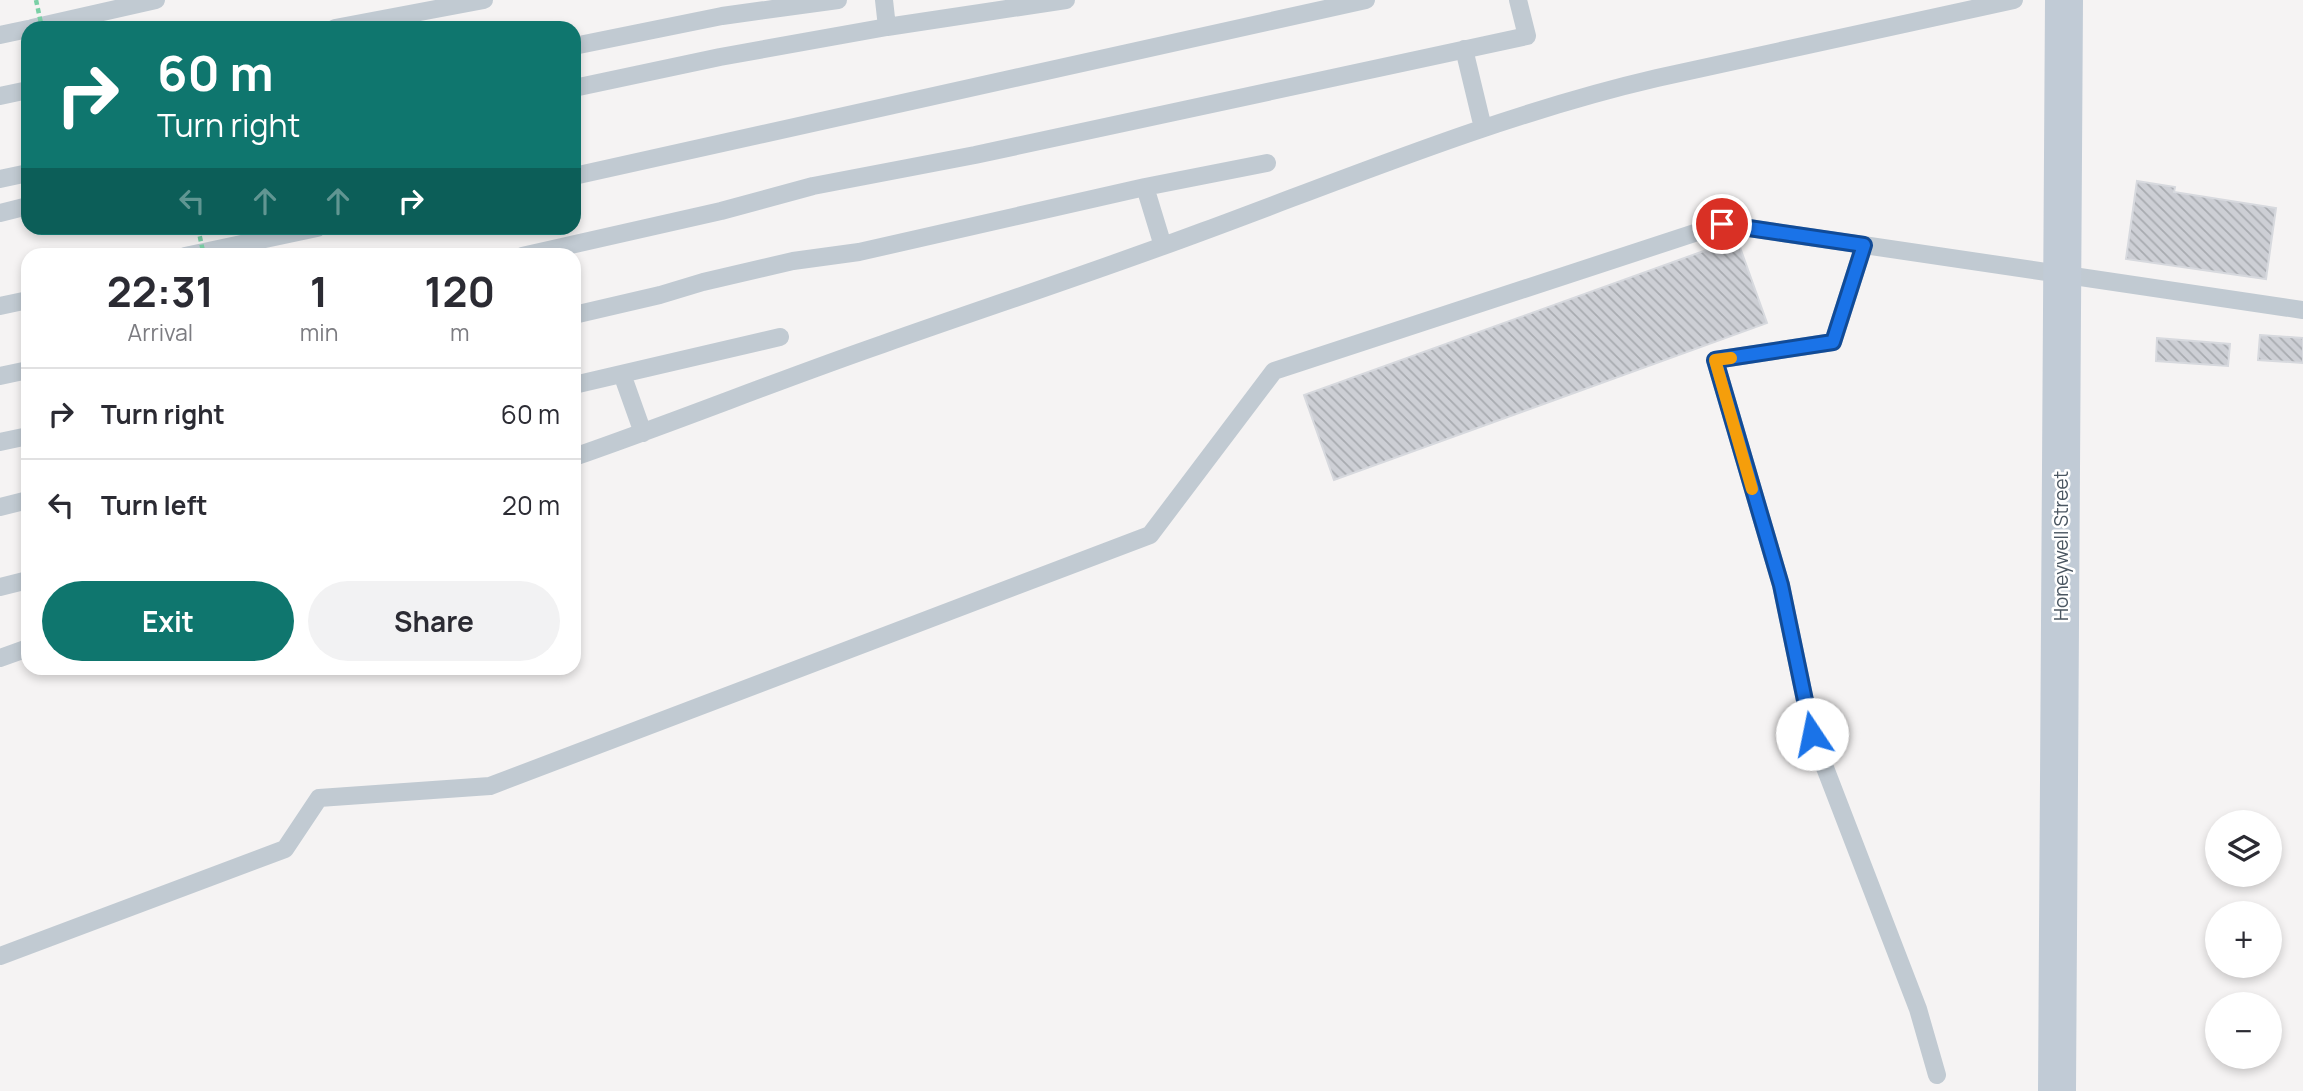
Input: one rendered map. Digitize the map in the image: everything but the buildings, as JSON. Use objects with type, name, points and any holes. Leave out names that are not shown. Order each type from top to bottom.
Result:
[{"type":"street","name":"Honeywell Street","points":[[2057,1091],[2064,0]]},
{"type":"lane","points":[[62,21],[156,0]]},
{"type":"lane","points":[[372,21],[484,0]]},
{"type":"lane","points":[[581,46],[722,16],[838,0]]},
{"type":"lane","points":[[884,0],[887,27]]},
{"type":"lane","points":[[581,87],[720,57],[887,27],[1066,0]]},
{"type":"lane","points":[[581,174],[1366,0]]},
{"type":"lane","points":[[557,248],[813,187],[1527,36],[1518,0]]},
{"type":"lane","points":[[581,455],[1483,128],[1600,91],[2014,0]]},
{"type":"lane","points":[[0,35],[21,30]]},
{"type":"lane","points":[[1464,49],[1483,128]]},
{"type":"lane","points":[[0,96],[21,92]]},
{"type":"lane","points":[[581,313],[793,261],[859,252],[1145,187],[1268,163]]},
{"type":"lane","points":[[0,178],[21,174]]},
{"type":"lane","points":[[1145,187],[1163,246]]},
{"type":"lane","points":[[0,213],[21,208]]},
{"type":"lane","points":[[0,956],[285,849],[318,798],[490,786],[1150,535],[1274,370],[1722,224],[2303,310]]},
{"type":"lane","points":[[223,248],[284,235]]},
{"type":"lane","points":[[1864,245],[1833,342],[1715,360],[1781,585],[1812,734],[1914,998],[1937,1075]]},
{"type":"lane","points":[[0,306],[21,302]]},
{"type":"lane","points":[[581,383],[780,337]]},
{"type":"lane","points":[[0,376],[21,372]]},
{"type":"lane","points":[[622,374],[643,433]]},
{"type":"lane","points":[[0,442],[21,438]]},
{"type":"lane","points":[[0,506],[21,502]]},
{"type":"lane","points":[[0,587],[21,582]]},
{"type":"lane","points":[[0,659],[21,651]]},
{"type":"path","points":[[36,0],[40,21]]},
{"type":"slow traffic","points":[[1731,358],[1715,360],[1752,489]]},
{"type":"route","points":[[1722,224],[1864,245],[1833,342],[1715,360],[1781,585],[1812,734]]}]
